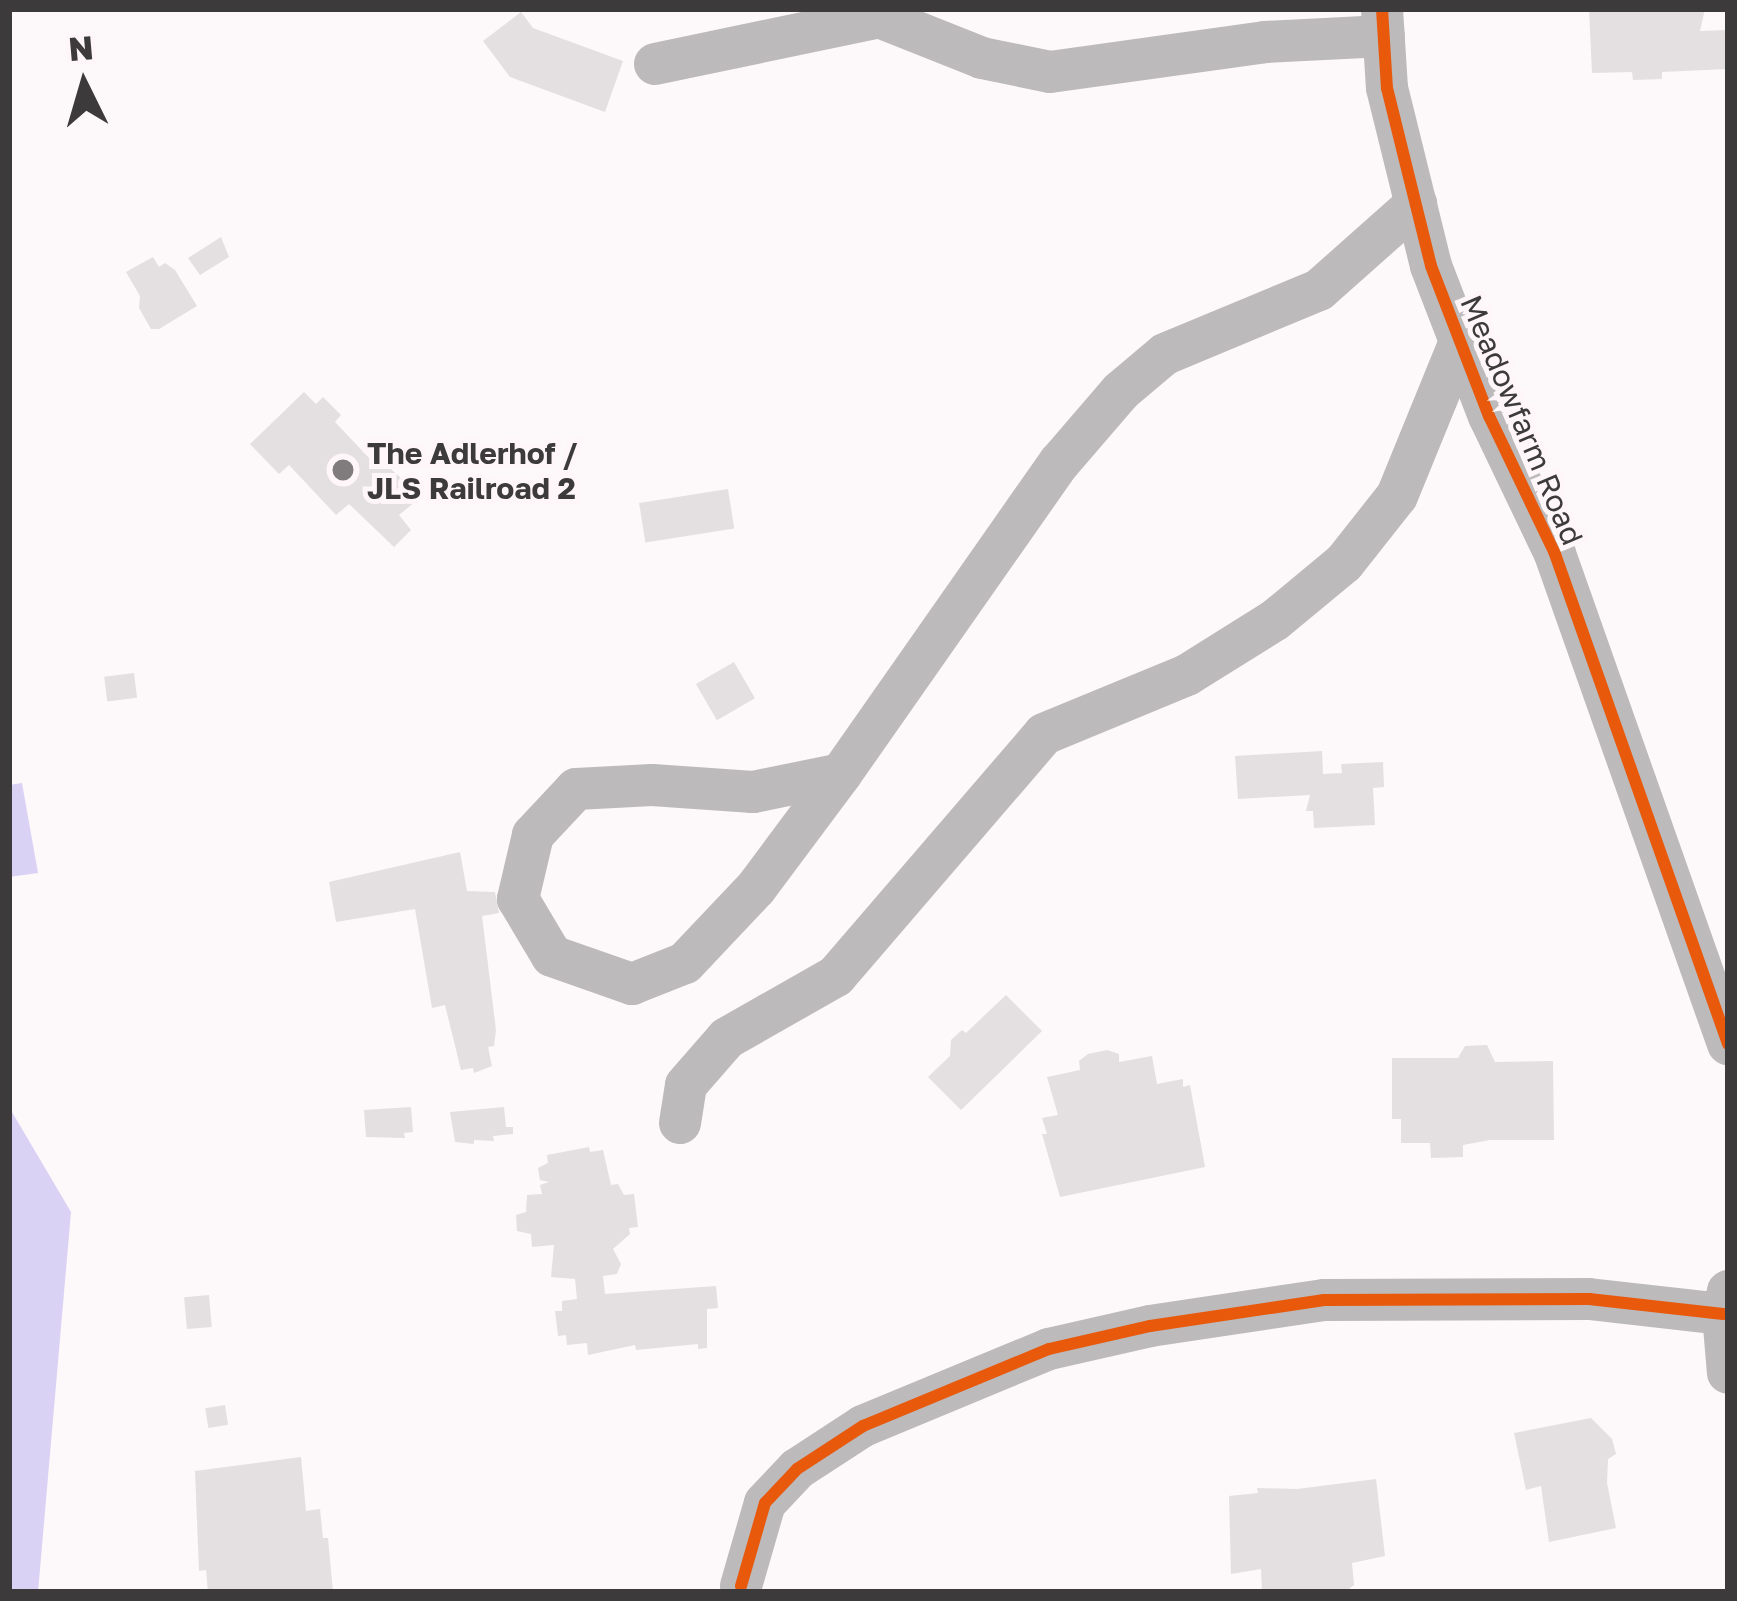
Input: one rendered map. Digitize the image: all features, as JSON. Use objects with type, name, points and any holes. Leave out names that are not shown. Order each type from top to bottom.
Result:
[{"type":"street","points":[[655,64],[879,17],[982,58],[1050,72],[1383,22]]},
{"type":"street","name":"Meadowfarm Road","points":[[1383,22],[1387,88],[1431,266],[1489,416],[1556,554],[1728,1044]]},
{"type":"street","points":[[841,774],[753,792],[652,785],[576,789],[533,836],[518,899],[552,956],[632,984],[685,964],[756,888],[841,774],[1059,463],[1121,391],[1165,354],[1318,290],[1416,204]]},
{"type":"street","points":[[680,1123],[686,1085],[727,1038],[836,976],[1044,734],[1187,675],[1275,620],[1344,563],[1397,496],[1460,342]]},
{"type":"street","points":[[741,1586],[765,1503],[797,1469],[863,1426],[1049,1349],[1150,1326],[1324,1300],[1726,1302],[1728,1373]]},
{"type":"shaded area","points":[[22,783],[38,873],[9,877],[9,785]]},
{"type":"shaded area","points":[[9,1107],[71,1212],[38,1592],[9,1592]]},
{"type":"building","points":[[1589,9],[1705,9],[1700,31],[1728,30],[1728,69],[1662,72],[1662,79],[1633,80],[1632,72],[1592,73]]},
{"type":"building","points":[[521,12],[533,28],[623,61],[605,112],[510,77],[483,41]]},
{"type":"building","points":[[221,237],[229,257],[200,275],[188,258]]},
{"type":"building","points":[[153,257],[159,267],[165,263],[175,270],[197,306],[159,329],[151,329],[126,272]]},
{"type":"building","name":"The Adlerhof / JLS Railroad 2","points":[[304,392],[316,404],[323,397],[341,415],[335,422],[372,461],[376,456],[410,486],[404,491],[415,502],[399,515],[411,530],[394,547],[349,504],[336,515],[289,465],[279,474],[250,444]]},
{"type":"building","points":[[728,489],[734,529],[645,543],[639,503]]},
{"type":"building","points":[[734,662],[755,698],[717,720],[696,684]]},
{"type":"building","points":[[134,673],[137,698],[107,701],[104,677]]},
{"type":"building","points":[[1322,751],[1323,774],[1342,773],[1341,764],[1383,762],[1384,787],[1373,788],[1375,825],[1314,828],[1313,811],[1306,811],[1310,795],[1238,799],[1235,756]]},
{"type":"building","points":[[460,852],[467,891],[495,892],[499,913],[482,916],[496,1030],[494,1046],[488,1047],[492,1066],[474,1073],[473,1068],[461,1070],[445,1005],[432,1008],[415,909],[336,922],[329,882]]},
{"type":"building","points":[[1006,995],[1042,1031],[961,1110],[928,1077],[950,1056],[951,1040],[962,1030],[966,1033]]},
{"type":"building","points":[[1487,1045],[1495,1062],[1553,1061],[1554,1140],[1490,1140],[1463,1145],[1463,1157],[1431,1158],[1430,1143],[1401,1143],[1401,1119],[1392,1119],[1392,1058],[1458,1058],[1465,1046]]},
{"type":"building","points":[[1107,1050],[1119,1054],[1119,1062],[1152,1056],[1157,1084],[1183,1079],[1183,1087],[1190,1085],[1205,1167],[1060,1197],[1042,1134],[1047,1134],[1042,1118],[1058,1115],[1047,1077],[1080,1070],[1079,1061],[1088,1054]]},
{"type":"building","points":[[411,1107],[413,1132],[404,1133],[405,1138],[366,1137],[364,1110]]},
{"type":"building","points":[[504,1107],[506,1127],[513,1127],[513,1134],[493,1136],[494,1141],[474,1140],[474,1144],[455,1142],[450,1112]]},
{"type":"building","points":[[589,1147],[590,1152],[603,1150],[611,1185],[618,1184],[624,1195],[634,1194],[638,1227],[629,1228],[630,1234],[613,1249],[621,1264],[617,1274],[603,1276],[605,1294],[716,1286],[718,1308],[707,1309],[707,1348],[698,1349],[698,1344],[636,1350],[635,1345],[588,1355],[587,1343],[567,1345],[566,1335],[558,1336],[555,1311],[562,1311],[562,1301],[577,1299],[575,1279],[551,1277],[554,1245],[532,1247],[531,1234],[517,1231],[516,1215],[526,1212],[527,1195],[542,1194],[540,1185],[549,1182],[540,1180],[538,1168],[548,1163],[547,1155]]},
{"type":"building","points":[[209,1295],[212,1327],[187,1329],[184,1297]]},
{"type":"building","points":[[225,1405],[228,1425],[208,1428],[205,1408]]},
{"type":"building","points":[[1591,1418],[1612,1439],[1616,1454],[1608,1459],[1607,1483],[1616,1528],[1549,1542],[1541,1486],[1526,1490],[1514,1433]]},
{"type":"building","points":[[301,1457],[306,1511],[320,1509],[323,1538],[328,1538],[333,1592],[208,1592],[206,1570],[199,1571],[195,1471]]},
{"type":"building","points":[[1376,1479],[1385,1556],[1352,1563],[1354,1585],[1345,1592],[1262,1592],[1261,1569],[1231,1574],[1229,1496],[1258,1493],[1257,1488],[1297,1489]]},
{"type":"cycle path","points":[[1382,9],[1387,88],[1431,266],[1489,416],[1555,554],[1728,1044]]},
{"type":"cycle path","points":[[741,1586],[765,1503],[797,1469],[863,1426],[1049,1349],[1150,1326],[1324,1300],[1589,1299],[1723,1314]]},
{"type":"place","name":"The Adlerhof / JLS Railroad 2","points":[[343,470]]}]
